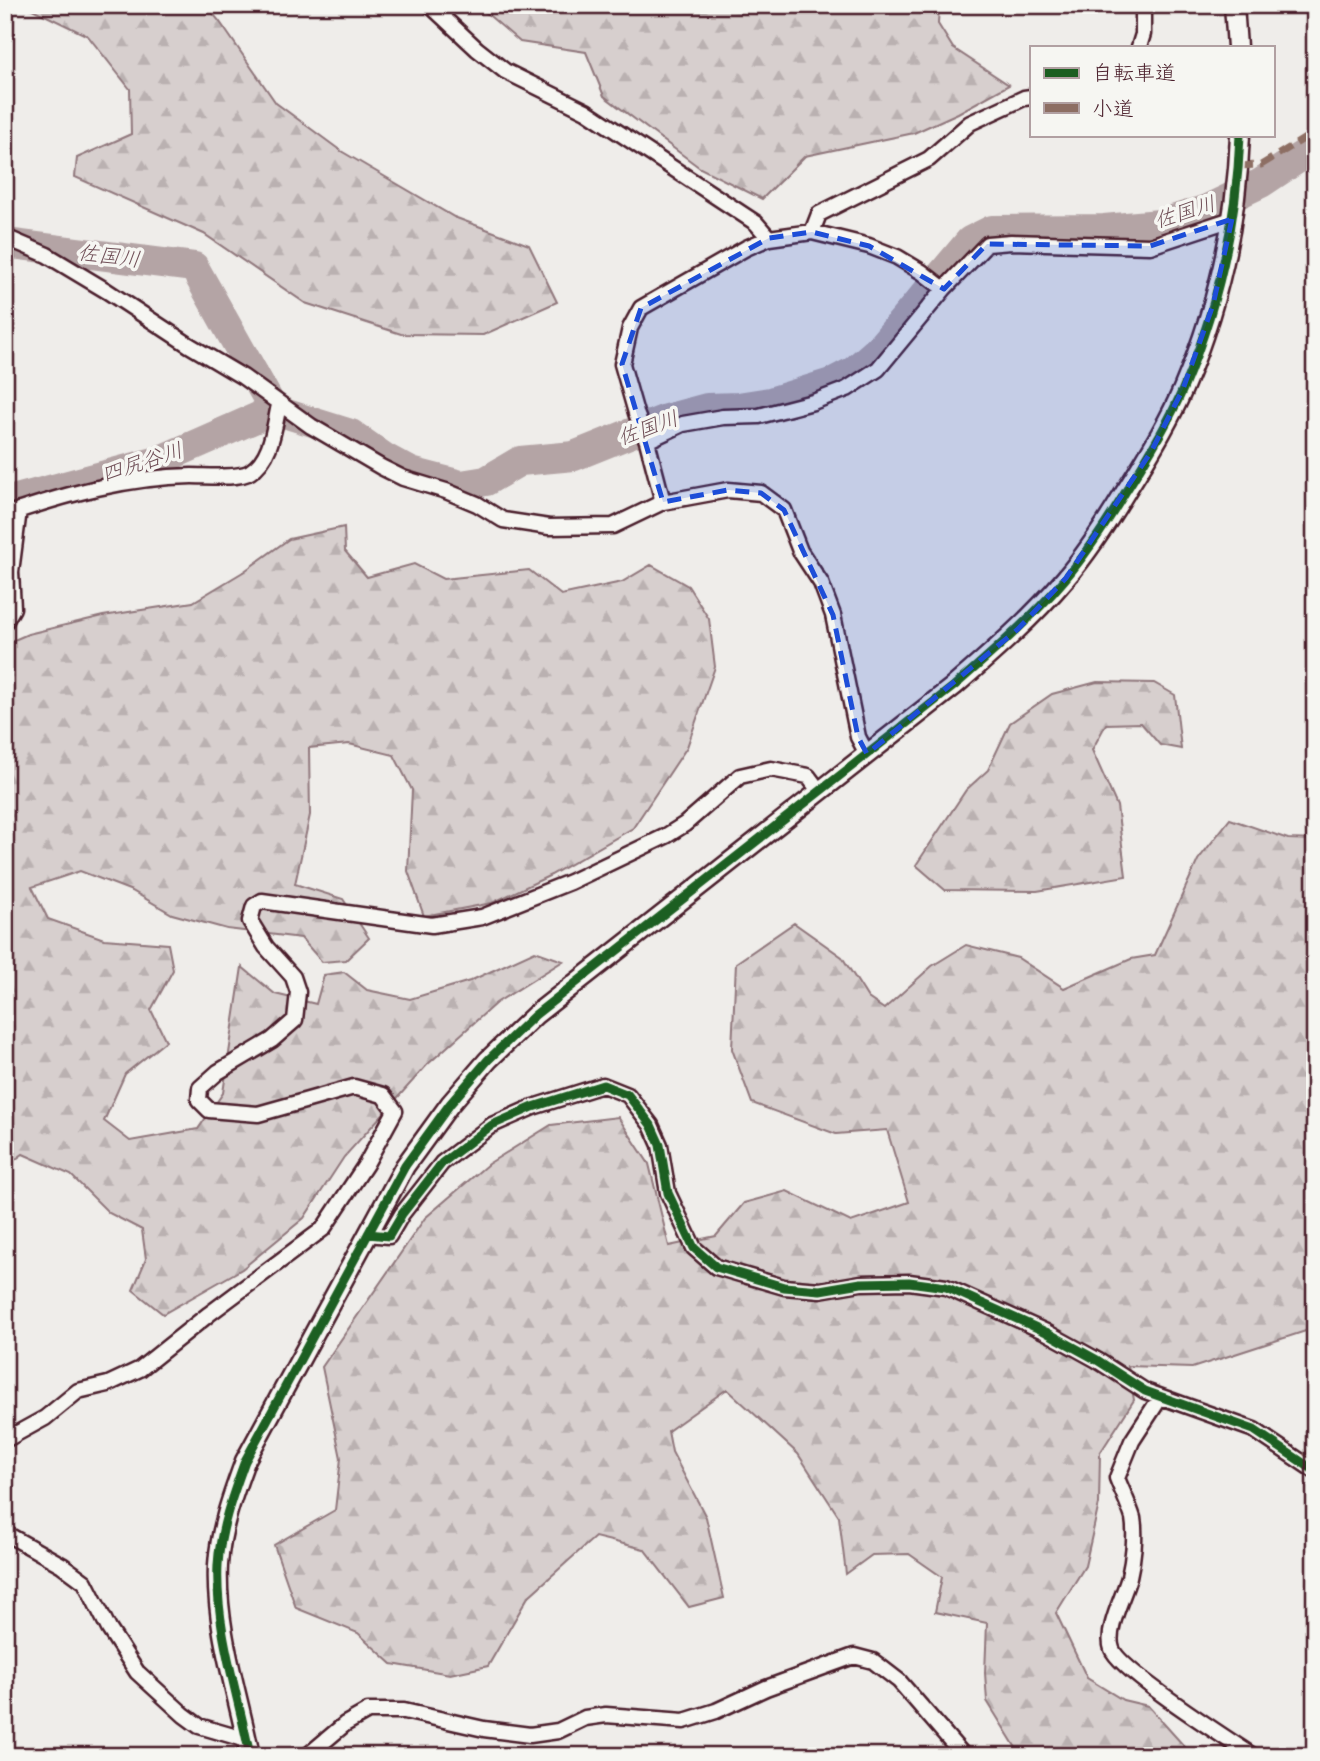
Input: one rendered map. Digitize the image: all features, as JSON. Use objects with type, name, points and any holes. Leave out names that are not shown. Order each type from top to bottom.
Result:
[{"type":"street","points":[[430,5],[505,71],[586,111],[756,223],[769,238]]},
{"type":"street","points":[[1139,46],[1143,34],[1143,5]]},
{"type":"street","points":[[1234,5],[1237,46]]},
{"type":"street","points":[[812,232],[820,214],[929,159],[970,123],[1030,97]]},
{"type":"street","points":[[248,1748],[222,1628],[218,1565],[229,1503],[245,1461],[405,1166],[450,1104],[488,1060],[535,1015],[954,686],[1018,629],[1066,578],[1106,524],[1151,452],[1183,389],[1213,305],[1232,219],[1240,136]]},
{"type":"street","points":[[647,442],[683,424],[723,417],[759,416],[813,402],[846,389],[878,369],[944,289],[986,244],[1011,242],[1150,246],[1232,219]]},
{"type":"street","points":[[663,502],[622,363],[630,328],[641,309],[746,247],[769,238],[812,232],[869,246],[897,257],[944,289]]},
{"type":"street","points":[[5,237],[47,255],[107,291],[243,377],[311,426],[381,467],[403,478],[467,500],[503,520],[549,527],[612,526],[663,502],[728,490],[761,493],[784,510],[800,551],[821,583],[833,615],[858,737],[867,754]]},
{"type":"street","points":[[5,622],[13,608],[12,512],[100,486],[159,477],[249,473],[259,464],[269,448],[279,405]]},
{"type":"street","points":[[5,1440],[45,1418],[78,1391],[108,1384],[140,1369],[323,1229],[366,1164],[395,1111],[383,1095],[354,1087],[258,1114],[209,1110],[199,1100],[200,1088],[218,1072],[272,1040],[295,1020],[298,992],[293,977],[266,947],[250,921],[254,906],[262,901],[432,925],[454,923],[482,917],[570,882],[666,836],[685,824],[740,776],[771,769],[808,776],[820,792]]},
{"type":"street","points":[[368,1234],[389,1236],[402,1214],[442,1163],[492,1125],[533,1107],[603,1085],[628,1095],[651,1125],[660,1145],[668,1193],[694,1248],[716,1266],[784,1287],[820,1290],[861,1283],[909,1282],[946,1287],[1046,1332],[1160,1398],[1254,1430],[1315,1471]]},
{"type":"street","points":[[1160,1398],[1132,1441],[1117,1478],[1133,1519],[1134,1539],[1129,1576],[1116,1612],[1111,1636],[1112,1650],[1131,1672],[1253,1756]]},
{"type":"street","points":[[5,1533],[62,1565],[85,1582],[109,1629],[137,1672],[184,1716],[199,1726],[248,1748]]},
{"type":"street","points":[[307,1756],[345,1724],[368,1711],[404,1711],[484,1729],[530,1735],[558,1731],[585,1718],[606,1715],[684,1721],[854,1656],[873,1661],[899,1681],[964,1756]]},
{"type":"highlighted area","points":[[1232,219],[1213,305],[1183,389],[1151,452],[1066,578],[1018,629],[867,754],[858,737],[833,615],[784,510],[761,493],[728,490],[663,502],[622,364],[641,308],[769,238],[812,232],[869,246],[944,289],[987,244],[1150,246]]},
{"type":"green space","points":[[24,5],[206,5],[276,103],[341,151],[454,217],[529,245],[557,302],[483,335],[401,334],[305,303],[204,234],[75,177],[77,158],[131,134],[130,89],[88,36]]},
{"type":"green space","points":[[477,5],[939,5],[938,24],[953,48],[1009,85],[914,133],[805,156],[762,199],[700,168],[604,96],[586,52],[520,42]]},
{"type":"green space","points":[[344,527],[345,551],[367,577],[414,564],[443,579],[529,570],[561,595],[622,582],[651,565],[688,586],[709,619],[715,667],[687,747],[633,828],[551,875],[492,903],[424,916],[408,871],[412,790],[394,755],[349,744],[309,748],[310,815],[295,884],[343,899],[369,938],[346,960],[322,962],[301,938],[227,929],[172,914],[132,891],[80,871],[32,887],[48,919],[104,939],[168,944],[173,970],[151,1010],[166,1041],[125,1074],[104,1121],[130,1141],[198,1129],[223,1093],[242,967],[275,994],[316,1004],[324,975],[344,972],[367,990],[410,999],[470,981],[535,951],[563,961],[496,1003],[427,1065],[344,1157],[304,1218],[242,1269],[163,1314],[133,1290],[146,1259],[142,1230],[109,1213],[71,1175],[23,1154],[5,1167],[5,644],[28,634],[103,616],[193,602],[243,572],[289,539]]},
{"type":"green space","points":[[1097,682],[1154,683],[1175,695],[1181,749],[1160,745],[1141,723],[1106,724],[1092,750],[1117,806],[1126,876],[1037,891],[945,890],[916,865],[966,790],[988,770],[1010,723],[1052,694]]},
{"type":"green space","points":[[1230,819],[1288,839],[1315,840],[1315,1328],[1192,1368],[1128,1366],[1134,1400],[1100,1453],[1099,1504],[1085,1566],[1056,1613],[1087,1678],[1123,1700],[1148,1706],[1193,1756],[1021,1756],[987,1701],[987,1623],[935,1612],[942,1577],[909,1554],[872,1555],[846,1574],[839,1517],[798,1454],[727,1389],[668,1431],[672,1452],[706,1517],[724,1598],[689,1607],[644,1549],[595,1537],[528,1597],[488,1666],[450,1674],[392,1664],[358,1633],[296,1608],[274,1545],[335,1510],[341,1458],[322,1367],[425,1218],[488,1164],[551,1125],[618,1117],[649,1164],[669,1246],[716,1236],[744,1203],[787,1191],[851,1222],[909,1202],[887,1130],[836,1134],[752,1103],[732,1049],[736,963],[794,923],[842,957],[868,998],[884,1009],[932,966],[966,945],[1018,958],[1064,988],[1131,959],[1155,955],[1198,860]]},
{"type":"waterway","name":"佐国川","points":[[13,244],[194,267],[274,410],[351,434],[411,472],[461,485],[486,481],[520,461],[574,456],[666,419],[707,408],[770,402],[831,383],[854,371],[879,349],[970,241],[992,230],[1104,229],[1160,224],[1207,209],[1261,183],[1315,147]]},
{"type":"waterway","name":"四尻谷川","points":[[5,502],[158,461],[274,410]]},
{"type":"marked path","points":[[1239,166],[1261,165],[1315,132]]},
{"type":"marked path","points":[[1302,1461],[1315,1446]]},
{"type":"cycle path","points":[[250,1756],[220,1613],[218,1565],[224,1525],[245,1461],[405,1166],[450,1104],[488,1060],[535,1015],[954,686],[1026,621],[1073,569],[1105,525],[1157,441],[1195,359],[1215,296],[1230,232],[1240,136]]},
{"type":"cycle path","points":[[368,1234],[389,1236],[402,1214],[442,1163],[492,1125],[533,1107],[603,1085],[628,1095],[651,1125],[660,1145],[668,1193],[694,1248],[716,1267],[784,1287],[820,1290],[861,1283],[909,1282],[946,1287],[1046,1332],[1145,1391],[1254,1430],[1315,1471]]}]
